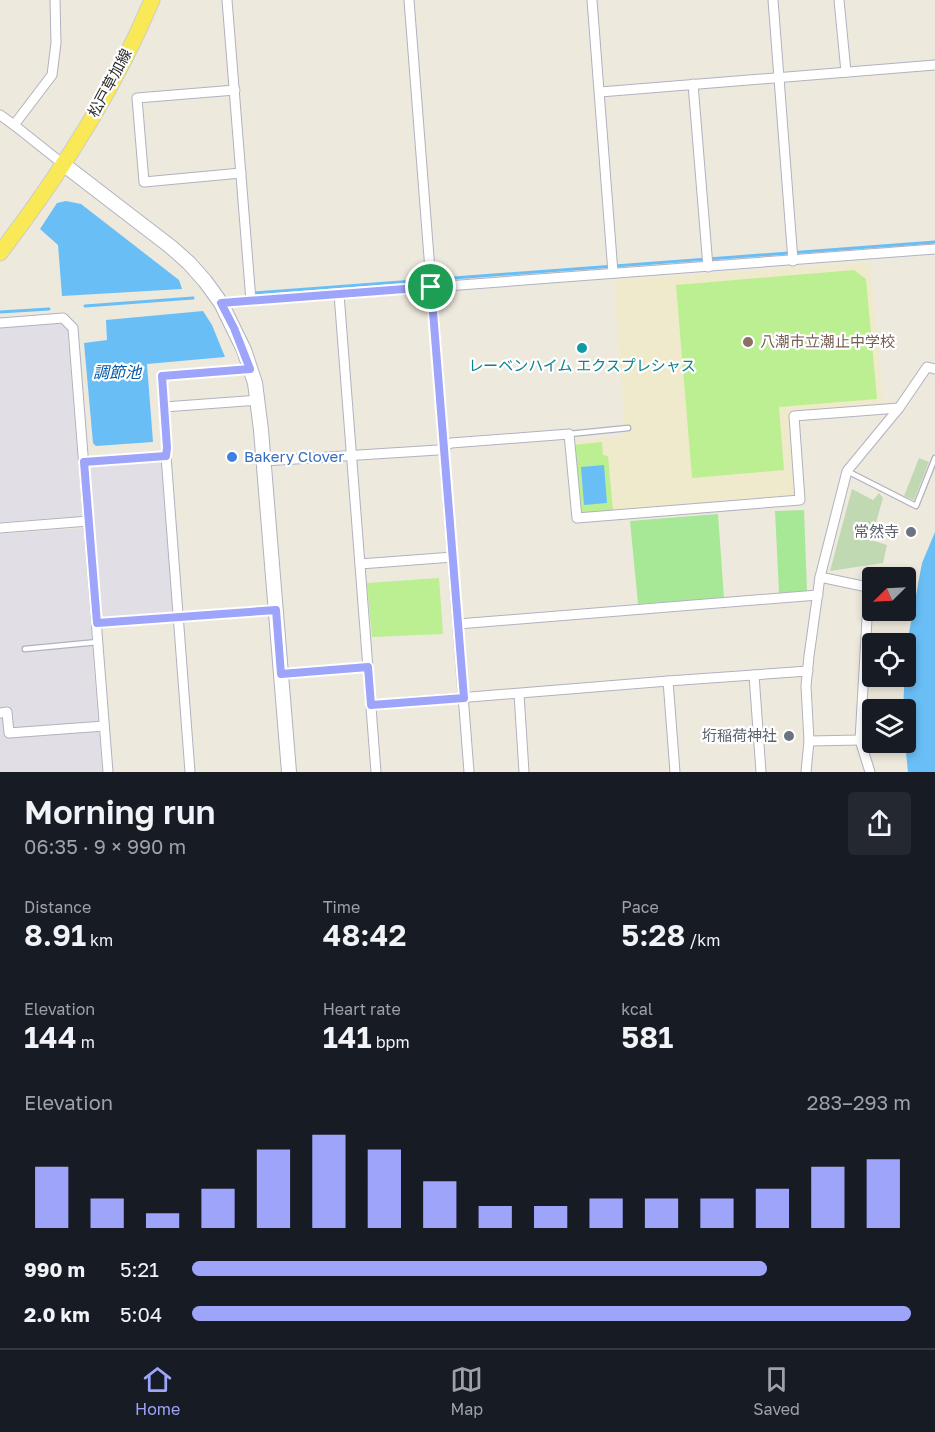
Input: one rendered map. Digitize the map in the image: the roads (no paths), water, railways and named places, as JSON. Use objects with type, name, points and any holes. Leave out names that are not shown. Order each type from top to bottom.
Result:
[{"type":"main road","name":"松戸草加線","points":[[0,253],[63,164],[101,102],[152,0]]},
{"type":"main road","name":"松戸草加線","points":[[0,241],[63,164]]},
{"type":"street","points":[[14,125],[52,75],[56,43],[55,0]]},
{"type":"street","points":[[227,0],[251,301]]},
{"type":"street","points":[[409,0],[469,772]]},
{"type":"street","points":[[592,0],[613,273]]},
{"type":"street","points":[[773,0],[793,261]]},
{"type":"street","points":[[839,0],[846,72]]},
{"type":"street","points":[[600,92],[935,65]]},
{"type":"street","points":[[693,84],[708,267]]},
{"type":"street","points":[[235,90],[137,98],[144,182],[241,173]]},
{"type":"street","points":[[0,115],[189,263],[221,303],[234,328],[250,369],[258,400],[289,772]]},
{"type":"street","points":[[221,303],[339,294],[430,281],[708,267],[935,249]]},
{"type":"street","points":[[339,294],[376,772]]},
{"type":"street","points":[[0,323],[63,318],[73,328],[108,772]]},
{"type":"street","points":[[806,772],[809,741],[808,671],[820,577],[848,471],[899,408],[927,367],[935,369]]},
{"type":"street","points":[[190,772],[162,376],[250,369]]},
{"type":"street","points":[[164,407],[258,400]]},
{"type":"street","points":[[264,461],[438,450],[451,443],[569,434],[577,518],[800,500],[794,416],[899,408]]},
{"type":"street","points":[[84,462],[166,456]]},
{"type":"street","points":[[0,528],[89,521]]},
{"type":"street","points":[[360,564],[453,557]]},
{"type":"street","points":[[820,577],[872,588],[867,619],[860,740],[870,772]]},
{"type":"street","points":[[458,624],[818,595]]},
{"type":"street","points":[[97,623],[276,610]]},
{"type":"street","points":[[281,674],[368,667]]},
{"type":"street","points":[[371,705],[808,671]]},
{"type":"street","points":[[754,675],[762,772]]},
{"type":"street","points":[[668,681],[675,772]]},
{"type":"street","points":[[519,694],[524,772]]},
{"type":"street","points":[[0,713],[7,712],[9,733],[104,726]]},
{"type":"street","points":[[809,741],[860,740]]},
{"type":"lane","points":[[569,434],[628,428]]},
{"type":"lane","points":[[848,471],[915,508],[935,458]]},
{"type":"lane","points":[[25,649],[98,642]]},
{"type":"water","points":[[66,201],[81,204],[179,280],[182,289],[62,296],[58,245],[40,229],[57,203]]},
{"type":"water","name":"調節池","points":[[203,311],[212,325],[225,357],[147,364],[153,442],[96,446],[93,443],[84,343],[107,340],[106,320]]},
{"type":"water","points":[[604,465],[607,503],[584,505],[581,467]]},
{"type":"water","points":[[935,532],[935,772],[908,772],[906,753],[916,753],[916,699],[904,699],[904,687],[916,687],[916,633],[909,633],[911,621],[916,621],[916,595],[922,563]]},
{"type":"waterway","points":[[254,293],[935,242]]},
{"type":"waterway","points":[[85,306],[193,298]]},
{"type":"waterway","points":[[0,312],[49,309]]},
{"type":"place","name":"八潮市立潮止中学校","points":[[748,342]]},
{"type":"place","name":"レーベンハイム エクスプレシャス","points":[[582,348]]},
{"type":"place","name":"Bakery Clover","points":[[232,457]]},
{"type":"place","name":"常然寺","points":[[911,532]]},
{"type":"place","name":"垳稲荷神社","points":[[789,736]]}]
